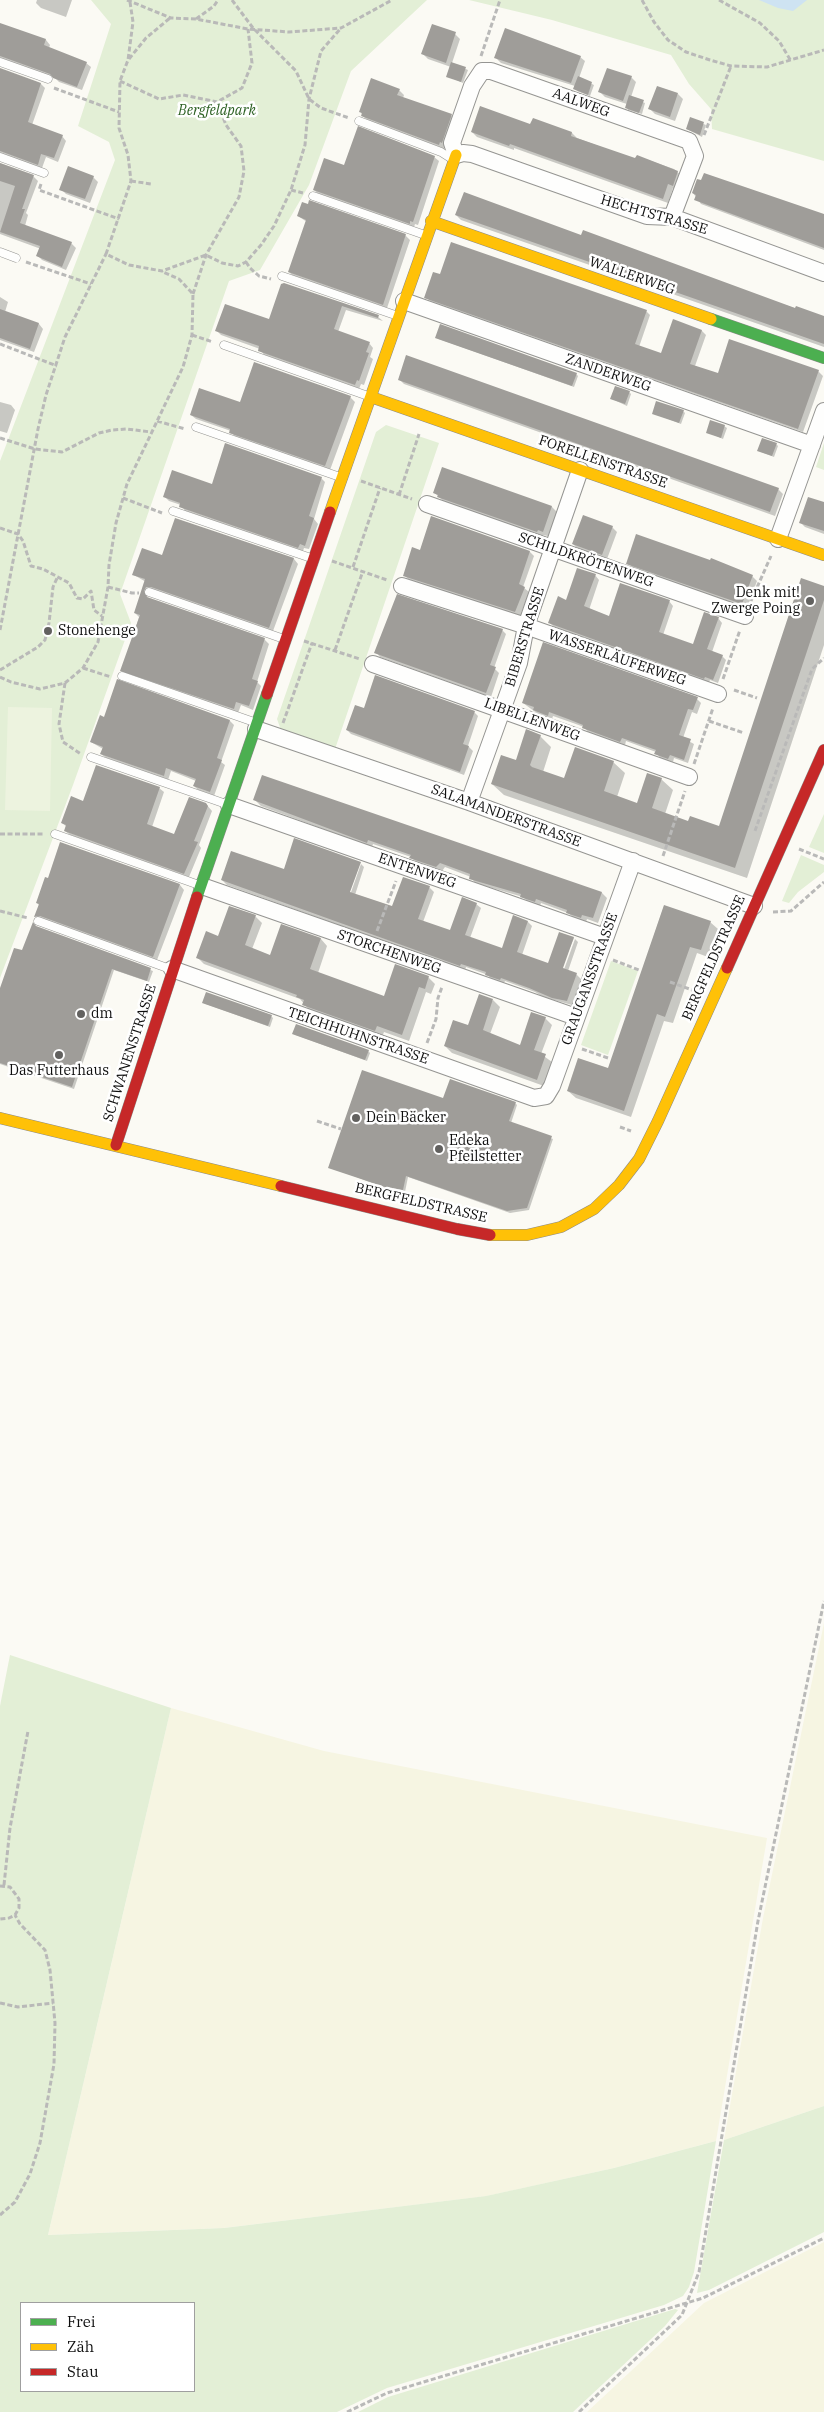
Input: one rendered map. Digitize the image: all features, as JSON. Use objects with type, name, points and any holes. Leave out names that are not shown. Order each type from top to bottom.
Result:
[{"type":"street","name":"AALWEG","points":[[482,71],[492,70],[688,141],[695,156]]},
{"type":"street","points":[[454,158],[452,143],[472,86],[482,71]]},
{"type":"street","name":"HECHTSTRASSE","points":[[454,158],[463,153],[472,154],[647,216],[672,217],[824,273]]},
{"type":"street","points":[[672,217],[695,156]]},
{"type":"street","name":"SCHWANENSTRASSE","points":[[116,1145],[157,1022],[172,970],[454,158]]},
{"type":"street","name":"WALLERWEG","points":[[431,221],[824,358]]},
{"type":"street","name":"ZANDERWEG","points":[[401,309],[812,445]]},
{"type":"street","name":"FORELLENSTRASSE","points":[[371,397],[425,414],[824,555]]},
{"type":"street","points":[[778,539],[824,411]]},
{"type":"street","name":"BIBERSTRASSE","points":[[469,802],[519,663],[526,626],[580,470]]},
{"type":"street","name":"SCHILDKRÖTENWEG","points":[[427,504],[745,616]]},
{"type":"street","name":"WASSERLÄUFERWEG","points":[[402,586],[724,691]]},
{"type":"street","name":"LIBELLENWEG","points":[[373,664],[689,777]]},
{"type":"street","name":"SALAMANDERSTRASSE","points":[[257,726],[754,906]]},
{"type":"street","name":"BERGFELDSTRASSE","points":[[0,1118],[483,1234],[528,1235],[561,1226],[594,1209],[619,1185],[639,1159],[824,750]]},
{"type":"street","name":"ENTENWEG","points":[[229,805],[605,937]]},
{"type":"street","name":"GRAUGANSSTRASSE","points":[[546,1096],[552,1086],[633,862]]},
{"type":"street","name":"STORCHENWEG","points":[[202,886],[576,1017]]},
{"type":"street","name":"TEICHHUHNSTRASSE","points":[[172,970],[534,1098],[546,1096]]},
{"type":"lane","points":[[0,62],[48,79]]},
{"type":"lane","points":[[359,121],[454,158]]},
{"type":"lane","points":[[0,157],[44,173]]},
{"type":"lane","points":[[314,196],[426,236]]},
{"type":"lane","points":[[0,252],[16,258]]},
{"type":"lane","points":[[282,276],[401,309]]},
{"type":"lane","points":[[224,345],[371,397]]},
{"type":"lane","points":[[196,427],[344,478]]},
{"type":"lane","points":[[173,511],[314,559]]},
{"type":"lane","points":[[149,592],[286,640]]},
{"type":"lane","points":[[122,676],[257,726]]},
{"type":"lane","points":[[91,757],[229,805]]},
{"type":"lane","points":[[55,834],[202,886]]},
{"type":"lane","points":[[38,921],[172,970]]},
{"type":"path","points":[[196,19],[218,0]]},
{"type":"path","points":[[232,0],[251,28],[296,71],[309,99],[321,108],[359,121]]},
{"type":"path","points":[[162,271],[206,255],[222,264],[238,266],[246,262],[261,245],[274,226],[291,190],[304,145],[309,99],[321,50],[340,28],[392,0]]},
{"type":"path","points":[[482,71],[480,59],[500,0]]},
{"type":"path","points":[[642,0],[654,22],[668,40],[686,52],[731,66],[767,67],[824,50]]},
{"type":"path","points":[[719,0],[760,24],[779,41],[791,61]]},
{"type":"path","points":[[129,1],[171,18],[196,19],[289,32],[340,28]]},
{"type":"path","points":[[0,630],[46,395],[65,337],[106,254],[131,181],[128,155],[119,128],[120,81],[128,60],[133,22],[129,1]]},
{"type":"path","points":[[128,60],[146,38],[171,18]]},
{"type":"path","points":[[120,81],[159,99],[183,94],[217,102],[242,88],[252,63],[251,28]]},
{"type":"path","points":[[695,156],[731,66]]},
{"type":"path","points":[[48,79],[52,88],[119,112]]},
{"type":"path","points":[[0,677],[11,682],[40,689],[66,683],[84,668],[98,642],[108,587],[108,565],[114,531],[123,498],[151,432],[183,367],[192,335],[193,294],[206,255],[239,197],[244,171],[241,146],[226,125],[217,102]]},
{"type":"path","points":[[44,173],[39,190],[119,219]]},
{"type":"path","points":[[131,181],[151,184]]},
{"type":"path","points":[[106,254],[129,266],[162,271],[179,279],[193,294]]},
{"type":"path","points":[[16,258],[91,284]]},
{"type":"path","points":[[246,262],[259,276],[274,280],[282,276]]},
{"type":"path","points":[[192,335],[224,345]]},
{"type":"path","points":[[0,344],[57,366]]},
{"type":"path","points":[[399,495],[425,414]]},
{"type":"path","points":[[157,421],[188,430],[196,427]]},
{"type":"path","points":[[0,438],[35,449],[62,452],[99,434],[112,430],[127,429],[151,432]]},
{"type":"path","points":[[344,478],[356,479],[427,504]]},
{"type":"path","points":[[353,567],[380,488]]},
{"type":"path","points":[[123,498],[160,513],[173,511]]},
{"type":"path","points":[[0,528],[18,534],[23,541],[30,566],[43,569],[58,576],[72,586],[76,598],[83,599],[91,591],[94,610],[102,616]]},
{"type":"path","points":[[314,559],[328,560],[353,567],[402,586]]},
{"type":"path","points":[[335,650],[363,572]]},
{"type":"path","points":[[0,670],[38,647],[45,640],[53,587],[58,576]]},
{"type":"path","points":[[108,587],[132,593],[149,592]]},
{"type":"path","points":[[286,640],[312,643],[373,664]]},
{"type":"path","points":[[280,730],[312,643]]},
{"type":"path","points":[[755,831],[812,668],[824,658]]},
{"type":"path","points":[[84,668],[111,677],[122,676]]},
{"type":"path","points":[[66,683],[59,724],[63,742],[77,754],[91,757]]},
{"type":"path","points":[[724,691],[757,698]]},
{"type":"path","points":[[709,721],[744,733]]},
{"type":"path","points":[[0,834],[55,834]]},
{"type":"path","points":[[795,858],[804,840]]},
{"type":"path","points":[[799,849],[824,860]]},
{"type":"path","points":[[372,946],[402,866]]},
{"type":"path","points":[[771,912],[791,911],[824,882]]},
{"type":"path","points":[[768,920],[775,903]]},
{"type":"path","points":[[0,911],[38,921]]},
{"type":"path","points":[[422,1058],[436,1019],[438,998],[448,972]]},
{"type":"path","points":[[670,982],[695,991]]},
{"type":"path","points":[[691,999],[699,982]]},
{"type":"path","points":[[317,1121],[341,1129]]},
{"type":"path","points":[[627,1140],[636,1123]]},
{"type":"path","points":[[620,1127],[632,1132]]},
{"type":"path","points":[[580,2412],[682,2315],[699,2272],[758,1921],[824,1601]]},
{"type":"path","points":[[0,1919],[15,1915],[19,1908],[19,1898],[14,1890],[2,1886],[10,1828],[28,1732]]},
{"type":"path","points":[[0,2215],[15,2202],[30,2174],[40,2143],[54,2064],[55,2023],[50,1970],[45,1950],[20,1924],[15,1915]]},
{"type":"path","points":[[0,2003],[18,2007],[53,2003]]},
{"type":"path","points":[[347,2412],[387,2393],[702,2298],[824,2238]]},
{"type":"green space","name":"Bergfeldpark","points":[[91,0],[427,0],[351,71],[309,185],[260,270],[229,281],[120,594],[131,623],[73,785],[0,978],[0,461],[115,160],[109,142],[78,126],[111,24]]},
{"type":"green space","points":[[469,0],[824,0],[824,161],[712,129],[711,109],[689,84],[671,55],[552,20]]},
{"type":"green space","points":[[386,425],[439,443],[334,752],[282,733],[277,719],[376,432]]},
{"type":"green space","points":[[824,443],[824,470],[816,467]]},
{"type":"green space","points":[[8,707],[52,708],[50,811],[5,810]]},
{"type":"green space","points":[[824,814],[824,853],[809,847]]},
{"type":"green space","points":[[801,855],[824,865],[824,872],[798,892],[789,903],[782,901]]},
{"type":"green space","points":[[611,961],[638,971],[608,1055],[581,1045]]},
{"type":"green space","points":[[824,1623],[824,2106],[724,2140],[763,1918]]},
{"type":"green space","points":[[10,1655],[171,1708],[48,2235],[224,2228],[486,2196],[614,2168],[716,2141],[694,2272],[689,2287],[683,2296],[664,2305],[387,2388],[337,2412],[0,2412],[0,1706]]},
{"type":"green space","points":[[171,1708],[324,1751],[767,1838],[716,2141],[614,2168],[487,2196],[224,2228],[48,2235]]},
{"type":"green space","points":[[824,2106],[824,2232],[709,2290],[697,2293],[724,2140]]},
{"type":"green space","points":[[824,2242],[824,2412],[587,2412],[704,2303]]},
{"type":"green space","points":[[675,2309],[678,2310],[665,2326],[573,2412],[358,2412],[388,2397]]},
{"type":"water","points":[[759,0],[807,0],[793,11],[778,8]]},
{"type":"building","points":[[0,23],[46,39],[44,45],[87,62],[77,87],[53,78],[50,74],[0,56]]},
{"type":"building","points":[[432,24],[456,32],[446,63],[421,54]]},
{"type":"building","points":[[505,28],[581,56],[571,83],[494,58]]},
{"type":"building","points":[[451,62],[466,67],[461,82],[446,77]]},
{"type":"building","points":[[0,68],[41,83],[28,122],[63,135],[54,158],[41,154],[38,165],[0,151]]},
{"type":"building","points":[[607,68],[632,76],[623,101],[598,92]]},
{"type":"building","points":[[578,76],[592,82],[588,95],[573,89]]},
{"type":"building","points":[[371,78],[400,89],[397,95],[452,114],[442,143],[440,142],[439,145],[361,116],[362,113],[359,112]]},
{"type":"building","points":[[657,86],[678,93],[670,117],[648,109]]},
{"type":"building","points":[[629,95],[644,100],[639,113],[625,108]]},
{"type":"building","points":[[480,106],[530,124],[533,118],[572,132],[571,136],[635,158],[637,155],[678,171],[673,186],[668,184],[663,199],[510,144],[509,146],[471,132]]},
{"type":"building","points":[[690,117],[704,122],[700,135],[686,129]]},
{"type":"building","points":[[358,126],[435,156],[413,222],[410,221],[410,224],[313,190],[324,158],[344,165]]},
{"type":"building","points":[[0,163],[34,175],[22,209],[25,209],[20,223],[72,242],[62,267],[36,256],[40,246],[0,232],[15,186],[0,181]]},
{"type":"building","points":[[68,166],[94,176],[85,199],[59,190]]},
{"type":"building","points":[[704,173],[824,214],[824,248],[694,200],[696,195],[692,193],[697,179],[701,180]]},
{"type":"building","points":[[464,192],[581,235],[583,230],[795,308],[796,306],[824,316],[824,344],[455,215]]},
{"type":"building","points":[[309,200],[406,234],[383,305],[288,272],[306,220],[297,216],[302,202],[308,204]]},
{"type":"building","points":[[451,242],[647,310],[635,344],[661,353],[673,319],[702,330],[690,364],[718,373],[729,339],[819,370],[798,429],[424,298],[433,272],[440,274]]},
{"type":"building","points":[[284,283],[379,315],[378,318],[342,306],[334,329],[370,342],[366,352],[369,353],[359,381],[357,380],[355,385],[258,351],[259,346],[215,331],[225,304],[269,319],[281,284]]},
{"type":"building","points":[[0,309],[39,323],[30,349],[0,338]]},
{"type":"building","points":[[440,324],[577,373],[572,386],[435,338]]},
{"type":"building","points":[[406,355],[779,488],[770,512],[398,380]]},
{"type":"building","points":[[254,362],[351,396],[325,466],[229,433],[230,429],[190,415],[199,388],[240,402]]},
{"type":"building","points":[[615,386],[630,391],[625,404],[610,399]]},
{"type":"building","points":[[656,401],[684,410],[679,423],[652,414]]},
{"type":"building","points":[[710,420],[725,425],[721,438],[706,433]]},
{"type":"building","points":[[762,438],[777,443],[772,456],[757,451]]},
{"type":"building","points":[[225,443],[322,477],[309,516],[314,518],[305,546],[300,544],[298,548],[179,507],[180,503],[163,497],[172,470],[212,484]]},
{"type":"building","points":[[442,467],[552,506],[543,532],[538,530],[537,532],[437,497],[438,495],[433,493]]},
{"type":"building","points":[[808,497],[824,502],[824,531],[799,523]]},
{"type":"building","points":[[583,515],[613,526],[602,555],[572,544]]},
{"type":"building","points":[[431,516],[530,551],[519,584],[525,587],[515,612],[403,576],[412,547],[420,550]]},
{"type":"building","points":[[175,518],[294,558],[269,628],[151,587],[146,587],[144,591],[147,597],[265,638],[252,679],[258,681],[249,706],[236,702],[234,709],[120,671],[140,615],[134,613],[145,579],[132,575],[142,548],[162,555]]},
{"type":"building","points":[[636,534],[710,560],[711,558],[753,575],[742,604],[626,564]]},
{"type":"building","points":[[577,568],[596,574],[584,606],[609,616],[620,583],[670,600],[659,632],[693,644],[704,612],[719,617],[707,649],[723,655],[713,680],[705,677],[704,679],[548,623],[558,596],[566,600]]},
{"type":"building","points":[[801,578],[824,586],[824,600],[735,868],[491,784],[501,755],[516,760],[526,729],[541,735],[530,765],[532,767],[564,778],[575,747],[614,761],[604,791],[637,803],[647,773],[662,778],[652,808],[688,821],[690,816],[719,826]]},
{"type":"building","points":[[397,594],[503,629],[490,665],[496,667],[486,693],[374,653]]},
{"type":"building","points":[[543,642],[698,697],[693,710],[688,709],[679,735],[691,739],[684,760],[670,755],[668,759],[654,754],[656,750],[622,738],[620,742],[582,728],[583,725],[549,712],[548,716],[533,710],[534,707],[522,703]]},
{"type":"building","points":[[375,675],[475,711],[463,744],[469,746],[460,772],[346,730],[355,705],[364,708]]},
{"type":"building","points":[[117,679],[230,720],[217,758],[222,760],[210,792],[193,786],[196,779],[166,768],[164,776],[100,754],[103,747],[90,742],[100,715],[104,717]]},
{"type":"building","points":[[96,765],[160,787],[147,824],[174,834],[189,797],[206,803],[208,806],[194,841],[198,842],[184,874],[64,831],[66,825],[61,823],[71,796],[83,801]]},
{"type":"building","points":[[262,775],[602,892],[593,918],[582,915],[581,918],[566,913],[567,910],[536,899],[535,902],[520,897],[521,894],[469,879],[470,874],[440,863],[436,867],[409,858],[411,855],[368,840],[367,843],[253,800]]},
{"type":"building","points":[[294,838],[361,862],[350,892],[392,906],[403,877],[430,886],[418,919],[450,930],[462,897],[477,903],[465,935],[502,948],[513,915],[528,921],[517,952],[548,963],[559,932],[574,937],[563,968],[577,973],[567,1001],[552,998],[501,978],[500,980],[485,975],[486,972],[461,964],[460,966],[221,880],[231,851],[284,869]]},
{"type":"building","points":[[60,842],[180,884],[153,957],[40,916],[34,917],[39,904],[36,903],[45,877],[48,878]]},
{"type":"building","points":[[664,905],[711,921],[701,950],[690,947],[665,1017],[657,1014],[624,1111],[567,1091],[578,1058],[608,1068]]},
{"type":"building","points":[[229,906],[256,915],[245,945],[270,955],[281,924],[321,938],[310,969],[384,996],[395,964],[429,976],[425,989],[419,987],[402,1035],[377,1026],[375,1031],[302,1005],[304,1000],[296,997],[297,995],[196,958],[206,931],[218,936]]},
{"type":"building","points":[[33,922],[36,926],[151,968],[147,981],[112,969],[72,1087],[0,1063],[0,988],[14,948],[22,950]]},
{"type":"building","points":[[206,992],[272,1015],[268,1026],[202,1003]]},
{"type":"building","points":[[479,994],[493,999],[483,1030],[520,1045],[531,1012],[546,1017],[534,1050],[546,1054],[537,1080],[444,1046],[453,1020],[468,1025]]},
{"type":"building","points":[[296,1024],[369,1050],[365,1060],[292,1034]]},
{"type":"building","points":[[362,1070],[443,1098],[450,1079],[516,1102],[509,1121],[552,1136],[527,1208],[507,1211],[406,1176],[403,1190],[385,1187],[328,1168]]},
{"type":"traffic: fast","points":[[711,319],[824,358]]},
{"type":"traffic: fast","points":[[197,897],[267,694]]},
{"type":"traffic: slow","points":[[330,512],[456,155]]},
{"type":"traffic: slow","points":[[431,221],[711,319]]},
{"type":"traffic: slow","points":[[371,397],[824,555]]},
{"type":"traffic: slow","points":[[490,1235],[527,1235],[561,1227],[594,1209],[619,1185],[639,1159],[658,1121],[727,968]]},
{"type":"traffic: slow","points":[[0,1118],[281,1186]]},
{"type":"traffic: jam","points":[[267,694],[330,512]]},
{"type":"traffic: jam","points":[[727,968],[824,750]]},
{"type":"traffic: jam","points":[[116,1145],[197,897]]},
{"type":"traffic: jam","points":[[281,1186],[457,1229],[490,1235]]},
{"type":"place","name":"Denk mit! Zwerge Poing","points":[[810,601]]},
{"type":"place","name":"Stonehenge","points":[[48,631]]},
{"type":"place","name":"dm","points":[[81,1014]]},
{"type":"place","name":"Das Futterhaus","points":[[59,1055]]},
{"type":"place","name":"Dein Bäcker","points":[[356,1118]]},
{"type":"place","name":"Edeka Pfeilstetter","points":[[439,1149]]}]
